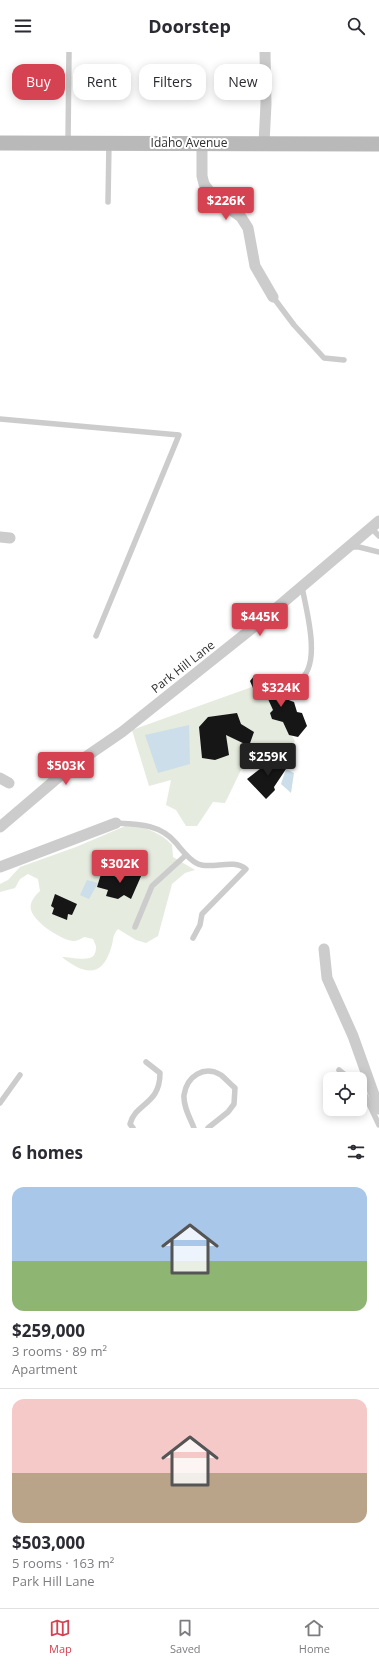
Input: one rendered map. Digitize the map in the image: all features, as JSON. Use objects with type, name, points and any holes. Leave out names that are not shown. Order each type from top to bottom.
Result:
[{"type":"street","points":[[264,143],[266,104],[265,52]]},
{"type":"street","name":"Idaho Avenue","points":[[0,142],[379,144]]},
{"type":"street","points":[[202,143],[202,176],[204,184],[214,197],[241,217],[248,228],[255,266],[273,297]]},
{"type":"street","name":"Park Hill Lane","points":[[0,827],[68,769],[122,732],[260,622],[349,547],[376,529]]},
{"type":"street","points":[[0,867],[116,823]]},
{"type":"street","points":[[324,949],[327,978],[353,1036],[379,1109]]},
{"type":"lane","points":[[68,142],[69,52]]},
{"type":"lane","points":[[108,202],[109,143]]},
{"type":"lane","points":[[273,297],[294,325],[324,358],[344,360]]},
{"type":"lane","points":[[0,420],[179,435],[96,636]]},
{"type":"lane","points":[[349,547],[359,546],[379,552]]},
{"type":"lane","points":[[282,686],[300,680],[303,677],[310,661],[311,640],[302,587]]},
{"type":"lane","points":[[116,823],[156,827],[174,841],[186,855],[199,865],[237,864],[246,870],[202,914],[200,925],[193,938]]},
{"type":"lane","points":[[135,927],[152,886],[186,855]]},
{"type":"lane","points":[[133,1128],[130,1124],[132,1117],[154,1096],[159,1088],[160,1073],[146,1062]]},
{"type":"lane","points":[[194,1128],[185,1106],[184,1096],[188,1082],[202,1071],[214,1072],[222,1076],[235,1088],[234,1104],[228,1112],[208,1128]]},
{"type":"lane","points":[[0,1103],[20,1075]]},
{"type":"lane","points":[[367,1098],[379,1125]]},
{"type":"shaded area","points":[[260,684],[295,741],[278,758],[242,768],[225,803],[213,802],[197,826],[186,826],[176,810],[166,805],[171,780],[149,786],[132,730]]},
{"type":"shaded area","points":[[130,824],[147,829],[163,837],[172,845],[173,857],[195,870],[185,873],[172,884],[158,936],[146,943],[136,940],[118,929],[114,936],[107,958],[102,965],[97,969],[84,970],[62,957],[84,959],[92,957],[95,954],[96,949],[93,939],[84,937],[74,941],[68,940],[53,933],[39,922],[31,910],[32,900],[40,891],[38,879],[28,874],[20,879],[15,888],[0,892],[0,884],[8,880],[20,867],[76,847]]},
{"type":"water","points":[[189,725],[190,764],[158,773],[145,735]]},
{"type":"water","points":[[286,769],[294,773],[291,793],[281,784]]},
{"type":"water","points":[[87,880],[98,883],[89,899],[80,895]]},
{"type":"building","points":[[254,676],[262,677],[263,681],[268,682],[271,690],[283,693],[286,699],[294,702],[297,712],[302,713],[307,726],[298,737],[289,735],[283,722],[272,719],[270,713],[273,710],[268,699],[260,697],[257,689],[253,688],[250,681]]},
{"type":"building","points":[[237,713],[241,724],[254,732],[249,746],[226,735],[229,755],[215,760],[202,758],[199,727],[208,717]]},
{"type":"building","points":[[278,755],[284,764],[282,766],[286,769],[274,787],[275,790],[266,799],[247,779]]},
{"type":"building","points":[[125,867],[142,874],[131,899],[124,895],[118,899],[106,896],[108,890],[97,887],[102,871],[119,878]]},
{"type":"building","points":[[55,894],[77,904],[72,915],[68,914],[67,920],[52,914],[54,908],[51,906]]}]
